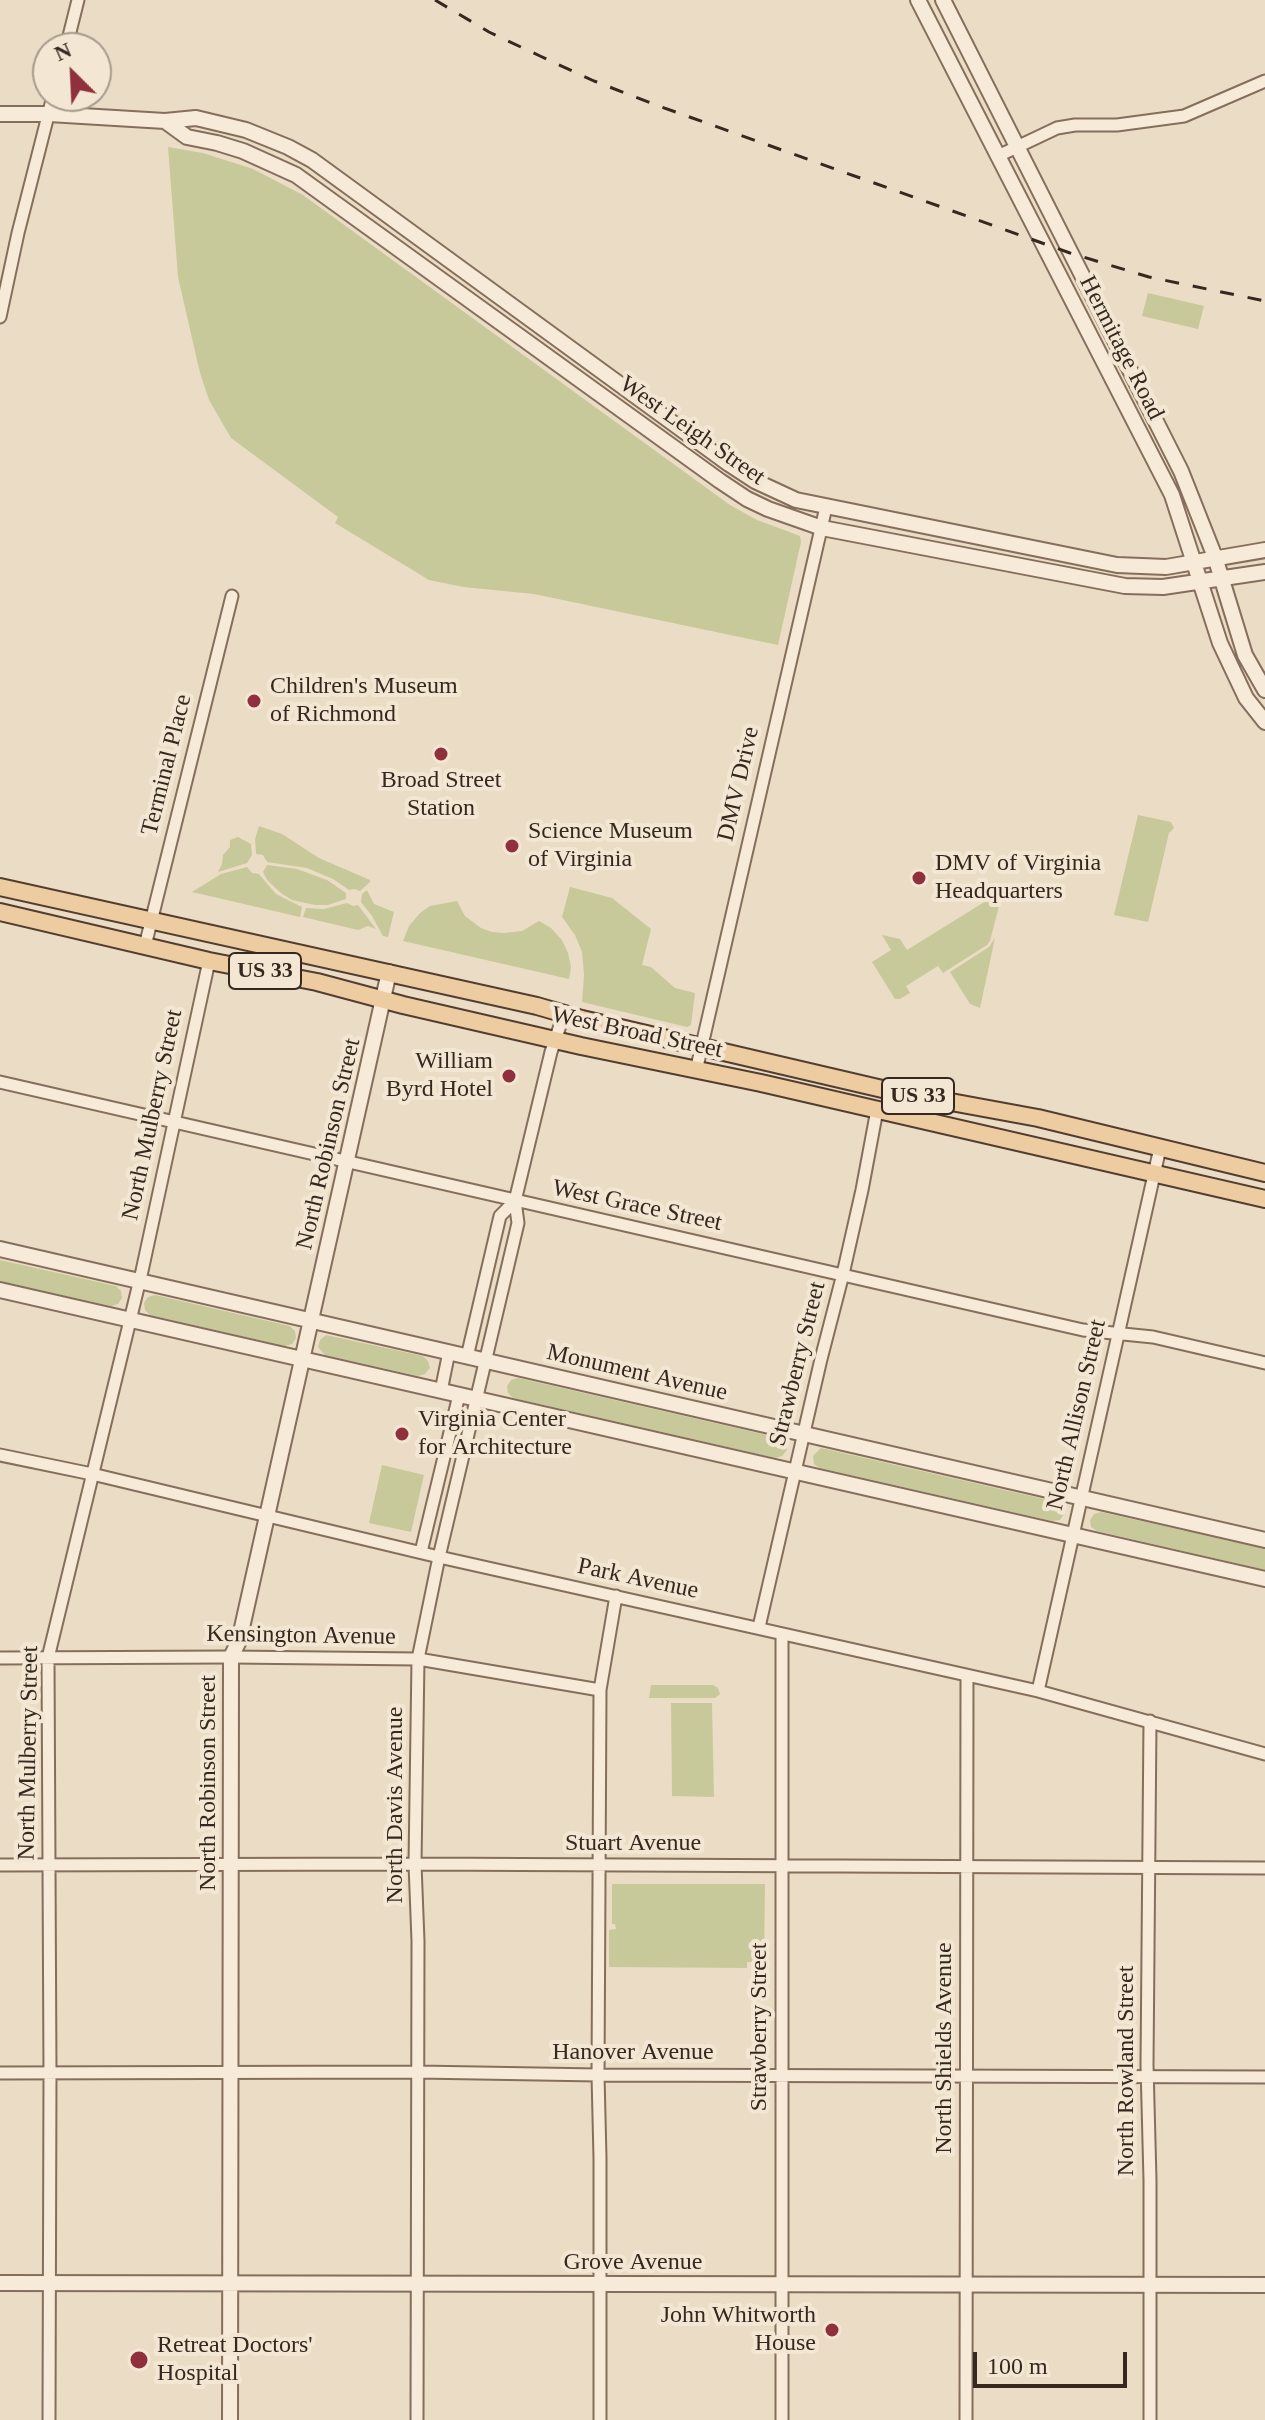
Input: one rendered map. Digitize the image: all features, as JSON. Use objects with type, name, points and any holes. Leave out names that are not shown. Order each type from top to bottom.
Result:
[{"type":"main road","name":"West Broad Street","points":[[0,887],[389,972],[891,1091],[1038,1118],[1265,1173]]},
{"type":"main road","name":"West Broad Street","points":[[0,912],[1265,1199]]},
{"type":"street","points":[[70,32],[78,0]]},
{"type":"street","name":"Hermitage Road","points":[[918,0],[1172,495],[1220,643],[1246,698],[1265,722]]},
{"type":"street","name":"Hermitage Road","points":[[943,0],[1181,471],[1216,560],[1245,655],[1265,690]]},
{"type":"street","points":[[998,156],[1057,128],[1117,125],[1184,116],[1265,81]]},
{"type":"street","name":"West Leigh Street","points":[[0,114],[165,121],[189,117],[222,124],[288,147],[312,160],[729,464],[779,494],[826,507],[1117,565],[1166,567],[1265,550]]},
{"type":"street","points":[[0,317],[49,114]]},
{"type":"street","name":"West Leigh Street","points":[[165,121],[187,137],[243,151],[296,175],[720,481],[768,509],[822,528],[1125,586],[1163,587],[1265,572]]},
{"type":"street","name":"DMV Drive","points":[[696,1071],[826,507]]},
{"type":"street","name":"Terminal Place","points":[[145,946],[232,596]]},
{"type":"street","name":"North Mulberry Street","points":[[49,2420],[48,1658],[139,1281],[209,961]]},
{"type":"street","name":"North Robinson Street","points":[[230,2420],[231,1657],[239,1641],[389,972]]},
{"type":"street","name":"North Davis Avenue","points":[[417,2420],[415,1864],[418,1659],[518,1223],[515,1201],[564,1014]]},
{"type":"street","name":"West Grace Street","points":[[0,1082],[1083,1330],[1153,1337],[1265,1363]]},
{"type":"street","name":"Strawberry Street","points":[[759,1627],[843,1274],[877,1110]]},
{"type":"street","name":"North Allison Street","points":[[1038,1691],[1160,1148]]},
{"type":"street","name":"North Davis Avenue","points":[[467,1357],[500,1216],[515,1201]]},
{"type":"street","name":"Monument Avenue","points":[[0,1249],[1265,1540]]},
{"type":"street","points":[[0,1290],[1265,1579]]},
{"type":"street","points":[[441,1391],[449,1352]]},
{"type":"street","points":[[421,1552],[459,1395]]},
{"type":"street","name":"Park Avenue","points":[[0,1455],[1038,1691],[1265,1754]]},
{"type":"street","points":[[600,2420],[600,1690],[616,1596]]},
{"type":"street","name":"Strawberry Street","points":[[782,1634],[782,2420]]},
{"type":"street","name":"Kensington Avenue","points":[[0,1658],[418,1659],[600,1690]]},
{"type":"street","name":"North Shields Avenue","points":[[966,2420],[967,1676]]},
{"type":"street","name":"North Rowland Street","points":[[1150,1721],[1147,2077],[1150,2420]]},
{"type":"street","name":"Stuart Avenue","points":[[0,1865],[1265,1868]]},
{"type":"street","name":"Hanover Avenue","points":[[0,2073],[1265,2077]]},
{"type":"street","name":"Grove Avenue","points":[[0,2283],[1265,2285]]},
{"type":"green space","points":[[168,147],[203,153],[253,169],[303,195],[730,505],[757,520],[800,536],[778,645],[534,594],[463,587],[429,580],[335,523],[338,517],[231,438],[209,400],[178,277]]},
{"type":"green space","points":[[1148,293],[1204,306],[1198,329],[1142,316]]},
{"type":"green space","points":[[1138,815],[1171,822],[1174,828],[1169,833],[1148,922],[1114,915]]},
{"type":"green space","points":[[259,826],[282,834],[319,858],[370,882],[360,891],[349,890],[307,868],[267,862],[263,855],[256,854],[255,839]]},
{"type":"green space","points":[[238,837],[251,844],[252,855],[247,863],[218,872],[223,855],[230,847],[230,840]]},
{"type":"green space","points":[[267,865],[297,869],[327,880],[346,893],[346,899],[328,905],[292,900],[267,880],[263,872]]},
{"type":"green space","points":[[247,867],[252,873],[259,874],[276,894],[302,907],[300,917],[192,892],[221,874]]},
{"type":"green space","points":[[570,887],[612,898],[651,929],[642,965],[651,967],[675,988],[695,993],[691,1025],[687,1027],[582,1002],[582,952],[562,917]]},
{"type":"green space","points":[[367,890],[374,904],[394,912],[388,937],[383,936],[361,902],[362,894]]},
{"type":"green space","points":[[457,901],[465,916],[492,932],[522,931],[539,921],[551,928],[568,953],[571,967],[569,979],[403,941],[409,926],[420,913],[430,906]]},
{"type":"green space","points":[[986,901],[999,906],[987,945],[943,973],[938,966],[906,986],[910,993],[895,999],[872,962],[891,950],[882,935],[900,939],[907,950]]},
{"type":"green space","points":[[347,903],[358,905],[376,929],[368,926],[358,930],[303,917],[306,908],[324,909]]},
{"type":"green space","points":[[995,938],[980,1008],[970,1004],[950,972],[989,947]]},
{"type":"green space","points":[[0,1260],[116,1286],[122,1298],[118,1304],[111,1306],[0,1281]]},
{"type":"green space","points":[[155,1295],[290,1326],[296,1338],[292,1344],[285,1346],[150,1315],[144,1303],[148,1297]]},
{"type":"green space","points":[[326,1335],[423,1356],[430,1368],[418,1376],[325,1355],[318,1347]]},
{"type":"green space","points":[[518,1378],[780,1438],[786,1443],[787,1450],[775,1458],[513,1398],[507,1386],[511,1380]]},
{"type":"green space","points":[[821,1448],[1057,1502],[1063,1506],[1064,1514],[1060,1520],[1052,1521],[820,1468],[814,1464],[813,1456]]},
{"type":"green space","points":[[382,1465],[424,1475],[411,1532],[369,1523]]},
{"type":"green space","points":[[1101,1512],[1265,1549],[1265,1570],[1097,1531],[1091,1527],[1090,1520],[1094,1514]]},
{"type":"green space","points":[[651,1685],[713,1685],[720,1694],[715,1698],[649,1698]]},
{"type":"green space","points":[[671,1703],[712,1703],[714,1797],[672,1796]]},
{"type":"green space","points":[[612,1884],[765,1884],[764,1962],[747,1962],[747,1968],[609,1967],[609,1930],[616,1929],[612,1924]]},
{"type":"railway","points":[[435,0],[489,32],[594,81],[656,105],[1070,253],[1149,277],[1265,301]]},
{"type":"place","name":"Children's Museum of Richmond","points":[[254,701]]},
{"type":"place","name":"Broad Street Station","points":[[441,754]]},
{"type":"place","name":"Science Museum of Virginia","points":[[512,846]]},
{"type":"place","name":"DMV of Virginia Headquarters","points":[[919,878]]},
{"type":"place","name":"William Byrd Hotel","points":[[509,1076]]},
{"type":"place","name":"Virginia Center for Architecture","points":[[402,1434]]},
{"type":"place","name":"John Whitworth House","points":[[832,2330]]},
{"type":"place","name":"Retreat Doctors' Hospital","points":[[139,2360]]}]
